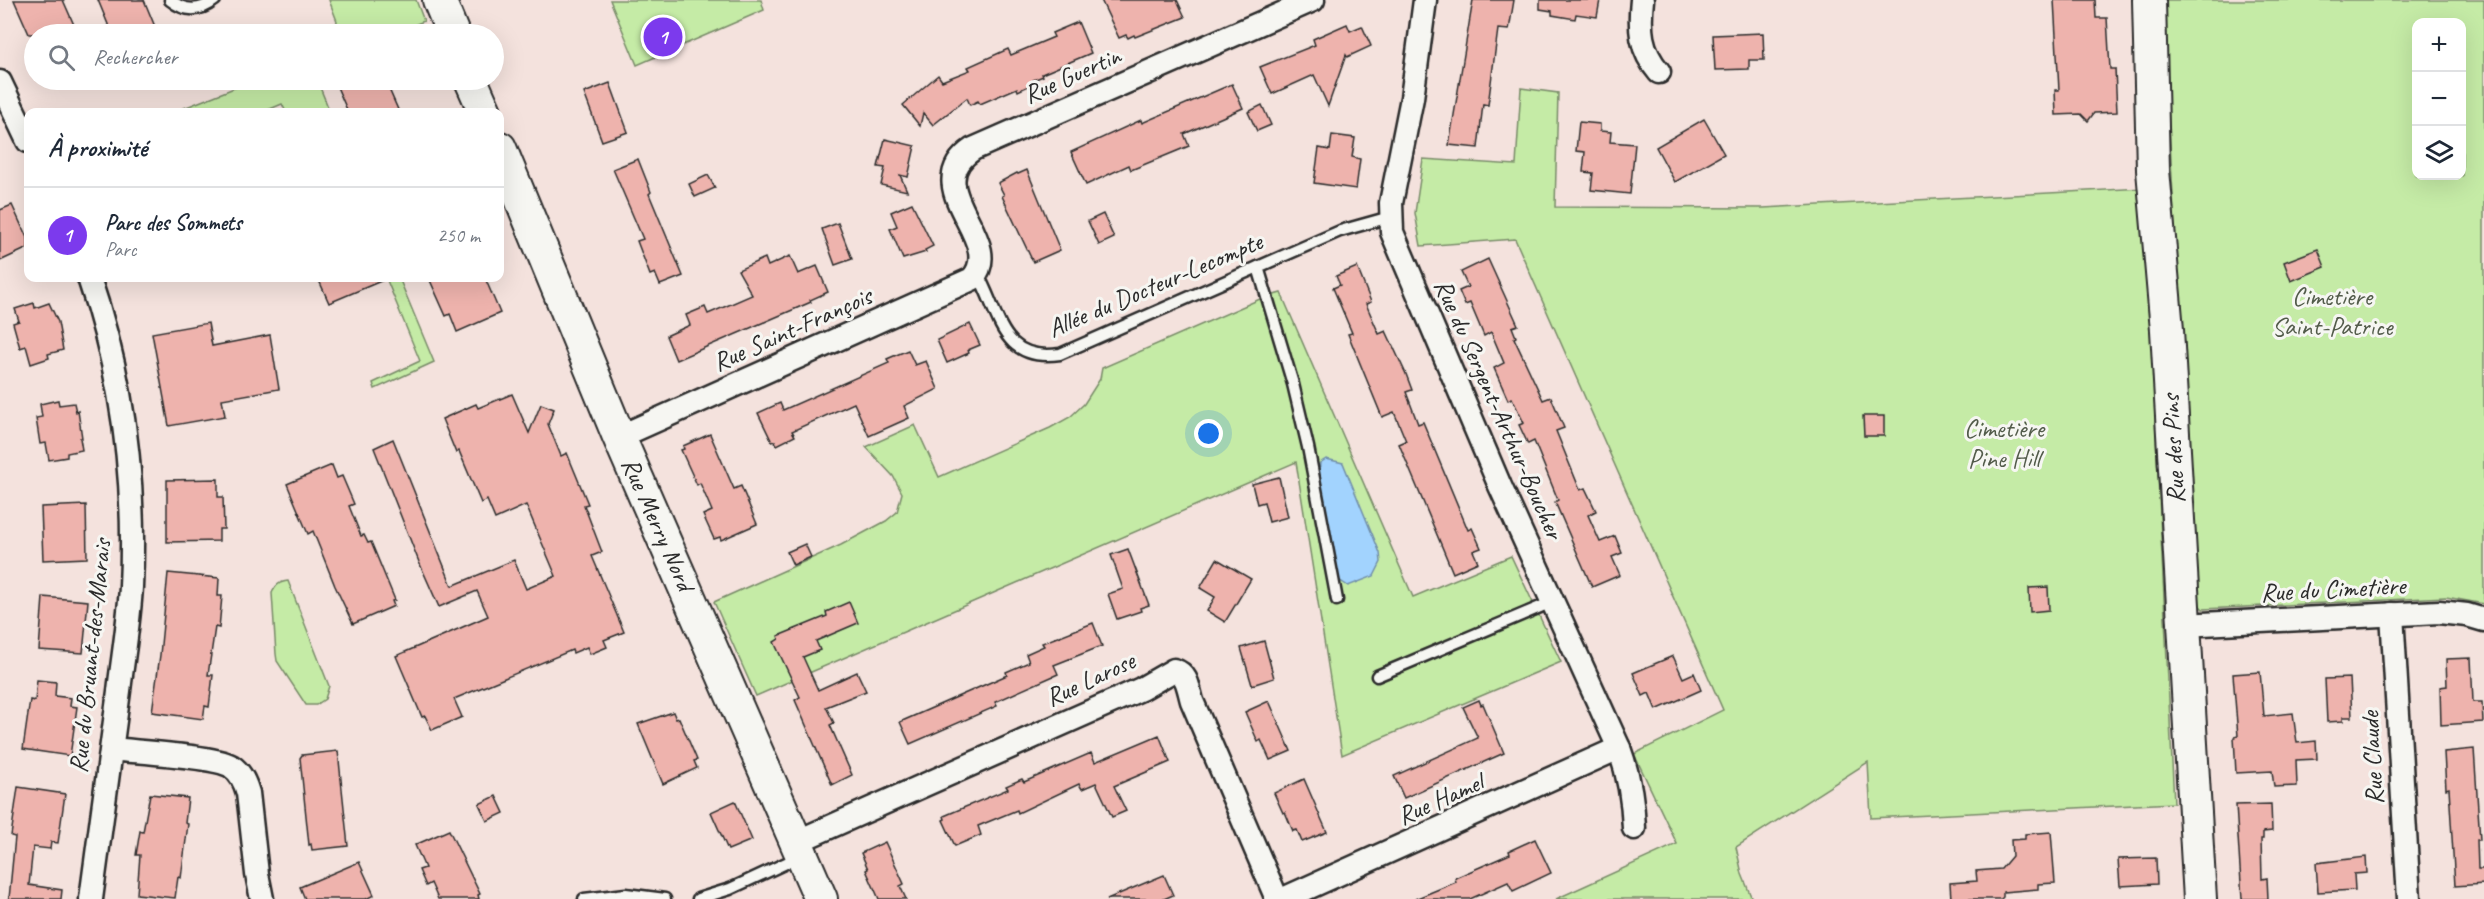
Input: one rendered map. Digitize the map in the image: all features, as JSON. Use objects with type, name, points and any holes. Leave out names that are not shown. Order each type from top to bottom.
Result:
[{"type":"street","points":[[439,0],[449,24]]},
{"type":"street","name":"Rue Guertin","points":[[979,269],[979,249],[953,181],[955,166],[965,154],[1312,0]]},
{"type":"street","name":"Rue du Sergent-Arthur-Boucher","points":[[1425,0],[1412,98],[1400,152],[1390,217],[1392,232],[1424,311],[1552,602],[1619,748],[1628,773],[1633,799],[1634,828]]},
{"type":"street","points":[[1642,0],[1640,21],[1642,44],[1652,64],[1659,72]]},
{"type":"street","name":"Rue des Pins","points":[[2149,0],[2153,170],[2167,330],[2200,899]]},
{"type":"street","points":[[0,82],[24,133]]},
{"type":"street","points":[[475,90],[483,108]]},
{"type":"street","name":"Rue Merry Nord","points":[[504,158],[619,437],[820,899]]},
{"type":"street","name":"Rue Saint-François","points":[[619,437],[964,283],[979,269]]},
{"type":"street","name":"Rue du Bruant-des-Marais","points":[[90,282],[108,341],[119,390],[130,477],[131,585],[112,749],[91,899]]},
{"type":"street","name":"Rue du Cimetière","points":[[2183,625],[2439,612],[2467,615],[2484,620]]},
{"type":"street","name":"Rue Claude","points":[[2392,614],[2409,899]]},
{"type":"street","name":"Rue Larose","points":[[799,849],[1141,689],[1174,670],[1183,674],[1186,680],[1192,701],[1276,899]]},
{"type":"street","name":"Rue Hamel","points":[[1283,899],[1619,748]]},
{"type":"street","points":[[112,749],[220,761],[236,770],[246,784],[248,793],[256,874],[262,899]]},
{"type":"lane","points":[[170,0],[178,6],[197,10],[215,0]]},
{"type":"lane","name":"Allée du Docteur-Lecompte","points":[[979,269],[1005,336],[1018,347],[1033,354],[1047,356],[1060,354],[1340,231],[1390,217]]},
{"type":"lane","points":[[1258,267],[1293,384],[1308,447],[1337,600]]},
{"type":"lane","points":[[1377,676],[1552,602]]},
{"type":"lane","points":[[698,899],[736,886],[799,849]]},
{"type":"lane","points":[[584,899],[626,894],[665,899]]},
{"type":"green space","points":[[329,0],[416,0],[424,21],[417,24],[336,24]]},
{"type":"green space","points":[[610,0],[761,0],[764,10],[637,65]]},
{"type":"green space","name":"Cimetière Saint-Patrice","points":[[2165,0],[2484,0],[2484,604],[2446,597],[2203,609],[2196,602],[2166,71]]},
{"type":"green space","name":"Cimetière Pine Hill","points":[[1521,88],[1558,93],[1555,207],[1763,208],[2144,188],[2174,803],[1871,818],[1868,762],[1736,847],[1742,874],[1752,899],[1556,899],[1677,844],[1634,754],[1723,710],[1515,239],[1421,246],[1415,213],[1423,159],[1516,165]]},
{"type":"green space","points":[[229,90],[321,90],[328,108],[284,108],[282,104],[272,108],[184,108]]},
{"type":"green space","points":[[388,282],[401,282],[434,362],[375,389],[373,383],[420,361]]},
{"type":"green space","points":[[1281,293],[1413,597],[1511,556],[1561,662],[1342,755],[1296,462],[756,696],[714,602],[841,545],[886,521],[897,512],[902,493],[893,476],[866,447],[915,425],[939,477],[1070,417],[1084,404],[1100,379],[1102,368],[1260,299]]},
{"type":"green space","points":[[288,581],[329,686],[325,699],[316,705],[306,705],[277,661],[272,593],[278,584]]},
{"type":"water","points":[[1326,459],[1343,463],[1380,553],[1381,562],[1374,576],[1348,586],[1339,580],[1319,476],[1320,463]]},
{"type":"building","points":[[14,0],[63,0],[74,24],[25,24]]},
{"type":"building","points":[[98,0],[144,0],[154,24],[108,24]]},
{"type":"building","points":[[1101,0],[1177,0],[1185,17],[1135,37],[1134,35],[1128,38],[1126,35],[1119,38]]},
{"type":"building","points":[[1473,0],[1514,0],[1509,30],[1498,29],[1488,105],[1483,104],[1478,148],[1449,145]]},
{"type":"building","points":[[1540,0],[1600,0],[1597,17],[1576,14],[1575,19],[1552,15],[1552,11],[1540,9]]},
{"type":"building","points":[[2054,0],[2095,0],[2096,18],[2107,18],[2110,69],[2115,69],[2117,112],[2094,113],[2088,121],[2081,114],[2056,115],[2055,90],[2059,90]]},
{"type":"building","points":[[1078,22],[1091,53],[1042,74],[1043,76],[1033,80],[1035,83],[980,104],[978,101],[970,105],[967,98],[933,125],[923,113],[920,126],[903,105],[938,75],[942,81],[970,70],[968,67],[1008,49],[1011,55],[1054,37],[1052,33]]},
{"type":"building","points":[[1347,24],[1350,31],[1362,26],[1371,46],[1347,57],[1346,55],[1328,106],[1314,75],[1272,94],[1260,67],[1315,45],[1313,39]]},
{"type":"building","points":[[1763,33],[1764,60],[1749,60],[1749,69],[1715,70],[1713,35]]},
{"type":"building","points":[[610,83],[628,132],[602,141],[584,93]]},
{"type":"building","points":[[1232,84],[1243,108],[1184,134],[1189,146],[1131,170],[1129,165],[1086,185],[1071,152],[1141,120],[1142,123]]},
{"type":"building","points":[[338,90],[389,90],[397,108],[346,108]]},
{"type":"building","points":[[1262,105],[1271,125],[1257,131],[1248,112]]},
{"type":"building","points":[[1704,119],[1724,154],[1675,182],[1656,147]]},
{"type":"building","points":[[1579,122],[1600,124],[1600,131],[1611,132],[1610,142],[1635,144],[1630,194],[1591,190],[1593,173],[1583,172],[1585,152],[1576,151]]},
{"type":"building","points":[[1332,135],[1355,138],[1352,157],[1360,159],[1356,189],[1314,183],[1319,148],[1330,150]]},
{"type":"building","points":[[885,139],[915,146],[908,177],[900,175],[907,191],[881,185],[885,168],[878,167]]},
{"type":"building","points":[[638,159],[651,192],[649,194],[683,276],[660,285],[655,273],[650,275],[637,241],[643,239],[613,169]]},
{"type":"building","points":[[1027,170],[1060,250],[1033,262],[998,183]]},
{"type":"building","points":[[708,175],[715,188],[695,197],[689,184]]},
{"type":"building","points":[[912,203],[933,246],[925,250],[926,252],[903,259],[890,229],[897,226],[891,212]]},
{"type":"building","points":[[12,205],[24,231],[24,250],[0,261],[0,210]]},
{"type":"building","points":[[1103,214],[1114,238],[1099,245],[1088,221]]},
{"type":"building","points":[[838,223],[852,259],[835,265],[822,229]]},
{"type":"building","points":[[2318,249],[2325,267],[2291,281],[2284,262]]},
{"type":"building","points":[[790,256],[798,274],[817,266],[828,292],[810,300],[811,302],[676,360],[666,336],[690,325],[686,315],[705,307],[708,314],[752,295],[738,270],[765,258],[768,266]]},
{"type":"building","points":[[1488,259],[1518,325],[1512,327],[1516,337],[1514,338],[1543,400],[1551,397],[1564,428],[1556,431],[1580,490],[1585,488],[1596,511],[1588,515],[1600,542],[1615,536],[1622,553],[1612,557],[1620,575],[1592,587],[1555,502],[1558,500],[1534,441],[1528,444],[1519,425],[1524,423],[1512,398],[1508,400],[1494,368],[1504,363],[1491,332],[1484,336],[1470,303],[1465,305],[1459,291],[1468,287],[1461,272]]},
{"type":"building","points":[[1357,267],[1371,302],[1366,304],[1379,334],[1386,331],[1406,374],[1412,390],[1406,392],[1418,424],[1423,422],[1468,530],[1472,528],[1481,548],[1473,551],[1478,562],[1453,573],[1399,444],[1406,441],[1394,412],[1382,417],[1348,334],[1352,333],[1333,288],[1340,285],[1336,276]]},
{"type":"building","points":[[320,282],[379,282],[329,303]]},
{"type":"building","points":[[431,282],[487,282],[500,313],[457,332],[450,314],[446,316]]},
{"type":"building","points":[[34,303],[35,308],[49,303],[58,322],[63,350],[48,354],[49,358],[31,364],[26,346],[20,348],[13,323],[19,321],[15,309]]},
{"type":"building","points":[[208,323],[212,346],[270,335],[279,389],[222,399],[225,416],[169,426],[152,333]]},
{"type":"building","points":[[970,324],[980,345],[947,363],[937,340]]},
{"type":"building","points":[[908,350],[915,365],[926,361],[938,389],[904,406],[909,418],[869,436],[854,403],[792,431],[795,436],[777,445],[775,441],[772,442],[758,413],[780,403],[783,410],[889,363],[887,359]]},
{"type":"building","points":[[512,394],[529,433],[541,404],[554,409],[548,424],[561,456],[567,453],[588,504],[584,505],[602,552],[592,556],[624,632],[604,640],[607,647],[590,654],[587,647],[573,653],[572,650],[454,699],[462,717],[432,730],[425,716],[422,717],[396,656],[488,616],[477,591],[439,607],[374,448],[393,439],[452,586],[514,560],[526,589],[556,576],[526,505],[495,519],[487,500],[481,503],[459,451],[456,453],[442,419],[476,404],[478,408]]},
{"type":"building","points":[[58,400],[59,405],[74,403],[76,412],[78,411],[82,450],[67,453],[67,457],[49,460],[46,443],[40,444],[36,418],[42,417],[40,404]]},
{"type":"building","points":[[1863,416],[1884,416],[1884,436],[1864,436]]},
{"type":"building","points":[[710,434],[734,489],[741,486],[757,524],[721,540],[720,537],[714,539],[703,515],[712,511],[700,483],[697,485],[681,450],[684,449],[683,446]]},
{"type":"building","points":[[332,465],[337,478],[342,476],[354,504],[349,506],[361,536],[364,535],[368,543],[371,542],[395,600],[392,601],[394,606],[353,624],[313,531],[308,534],[287,484]]},
{"type":"building","points":[[1279,477],[1288,517],[1269,522],[1264,502],[1257,504],[1252,484]]},
{"type":"building","points":[[218,479],[218,497],[223,497],[224,529],[219,529],[219,541],[167,542],[167,480]]},
{"type":"building","points":[[86,505],[87,558],[43,560],[41,507]]},
{"type":"building","points":[[805,544],[811,557],[793,565],[787,552]]},
{"type":"building","points":[[1128,549],[1149,605],[1140,608],[1141,611],[1117,619],[1108,594],[1123,589],[1111,555]]},
{"type":"building","points":[[1217,559],[1251,579],[1225,622],[1207,611],[1215,597],[1200,588]]},
{"type":"building","points":[[168,573],[219,578],[218,596],[222,596],[219,628],[215,627],[208,675],[213,675],[209,707],[205,706],[203,719],[152,712]]},
{"type":"building","points":[[2048,587],[2049,610],[2030,612],[2029,588]]},
{"type":"building","points":[[43,597],[88,601],[83,653],[39,650]]},
{"type":"building","points":[[849,602],[858,623],[816,641],[820,650],[803,657],[818,690],[857,672],[866,691],[826,707],[834,723],[830,725],[852,775],[832,785],[795,700],[800,697],[774,642],[779,639],[778,636],[827,616],[826,612]]},
{"type":"building","points":[[1093,623],[1102,646],[1054,665],[1058,674],[995,702],[997,706],[910,744],[900,722],[1007,675],[1006,672],[1029,662],[1026,654],[1044,646],[1042,643]]},
{"type":"building","points":[[1264,641],[1274,678],[1252,685],[1241,648]]},
{"type":"building","points":[[1673,656],[1683,678],[1694,673],[1701,690],[1656,710],[1649,693],[1643,696],[1633,673]]},
{"type":"building","points":[[2471,658],[2473,702],[2482,702],[2483,722],[2441,725],[2440,687],[2447,686],[2446,659]]},
{"type":"building","points":[[2260,672],[2264,716],[2293,713],[2297,743],[2316,741],[2317,759],[2296,760],[2297,786],[2274,787],[2272,771],[2236,773],[2234,737],[2238,736],[2233,674]]},
{"type":"building","points":[[2350,678],[2352,717],[2343,717],[2343,721],[2327,722],[2325,679]]},
{"type":"building","points":[[37,680],[56,682],[55,696],[71,698],[70,706],[77,707],[70,756],[23,749],[30,700],[35,701]]},
{"type":"building","points":[[1479,700],[1481,705],[1483,704],[1504,753],[1404,798],[1394,776],[1478,738],[1463,707]]},
{"type":"building","points":[[1269,701],[1291,751],[1270,760],[1261,740],[1258,742],[1245,712]]},
{"type":"building","points":[[673,712],[676,719],[679,718],[697,760],[694,761],[697,768],[663,784],[638,724]]},
{"type":"building","points":[[1159,735],[1170,762],[1114,786],[1126,811],[1112,817],[1096,783],[1082,789],[1079,784],[1018,813],[1017,810],[978,826],[981,835],[955,846],[943,820],[944,816],[1008,789],[1006,786],[1022,779],[1024,782],[1091,753],[1095,762]]},
{"type":"building","points":[[2474,749],[2480,840],[2477,840],[2478,869],[2484,869],[2484,884],[2455,886],[2449,788],[2446,789],[2444,752]]},
{"type":"building","points":[[338,751],[348,846],[312,850],[311,844],[309,845],[300,758],[302,755]]},
{"type":"building","points":[[1304,779],[1327,832],[1302,842],[1297,830],[1293,831],[1274,793]]},
{"type":"building","points":[[18,787],[65,794],[58,843],[51,842],[50,849],[33,847],[29,885],[62,890],[61,899],[9,899],[15,837],[11,836]]},
{"type":"building","points":[[150,794],[188,798],[185,823],[188,824],[181,878],[178,877],[175,898],[137,894],[140,855],[136,855]]},
{"type":"building","points":[[496,796],[504,813],[487,821],[479,804]]},
{"type":"building","points":[[735,801],[752,840],[728,850],[711,812]]},
{"type":"building","points":[[2271,804],[2272,831],[2263,832],[2263,839],[2261,839],[2262,879],[2267,878],[2268,899],[2242,899],[2236,805]]},
{"type":"building","points":[[449,830],[480,894],[479,899],[438,899],[431,883],[426,886],[419,870],[425,868],[415,845]]},
{"type":"building","points":[[2051,832],[2055,883],[2038,884],[2038,889],[2003,892],[2001,899],[1951,899],[1950,883],[1977,881],[1976,871],[2001,869],[2012,856],[2011,840],[2025,839],[2025,834]]},
{"type":"building","points":[[1535,839],[1551,873],[1513,891],[1508,882],[1470,899],[1415,899],[1456,882],[1455,878],[1510,854],[1509,851]]},
{"type":"building","points":[[885,842],[904,884],[900,886],[906,899],[879,899],[866,870],[868,869],[861,853]]},
{"type":"building","points":[[2366,857],[2367,873],[2354,874],[2355,890],[2318,892],[2316,863]]},
{"type":"building","points":[[2156,858],[2157,884],[2120,886],[2118,859]]},
{"type":"building","points":[[359,862],[374,895],[366,899],[305,899],[300,887]]},
{"type":"building","points":[[1164,875],[1173,895],[1164,899],[1107,899]]},
{"type":"place","name":"Parc des Sommets","points":[[663,37]]}]
